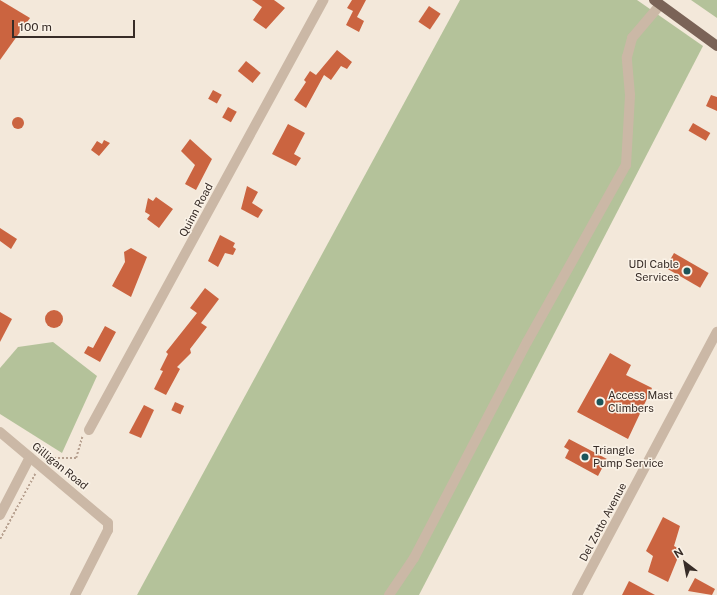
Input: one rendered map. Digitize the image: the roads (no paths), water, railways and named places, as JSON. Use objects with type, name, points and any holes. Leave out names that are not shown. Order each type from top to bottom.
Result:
[{"type":"main road","points":[[657,2],[717,46]]},
{"type":"street","name":"Quinn Road","points":[[89,430],[323,0]]},
{"type":"street","points":[[389,595],[414,558],[524,348],[626,165],[630,95],[627,57],[632,38],[657,2]]},
{"type":"street","name":"Del Zotto Avenue","points":[[577,595],[717,332]]},
{"type":"street","name":"Gilligan Road","points":[[0,432],[105,518],[108,530],[75,595]]},
{"type":"street","points":[[0,514],[30,457]]},
{"type":"place","name":"UDI Cable Services","points":[[687,271]]},
{"type":"place","name":"Access Mast Climbers","points":[[600,402]]},
{"type":"place","name":"Triangle Pump Service","points":[[585,457]]}]
